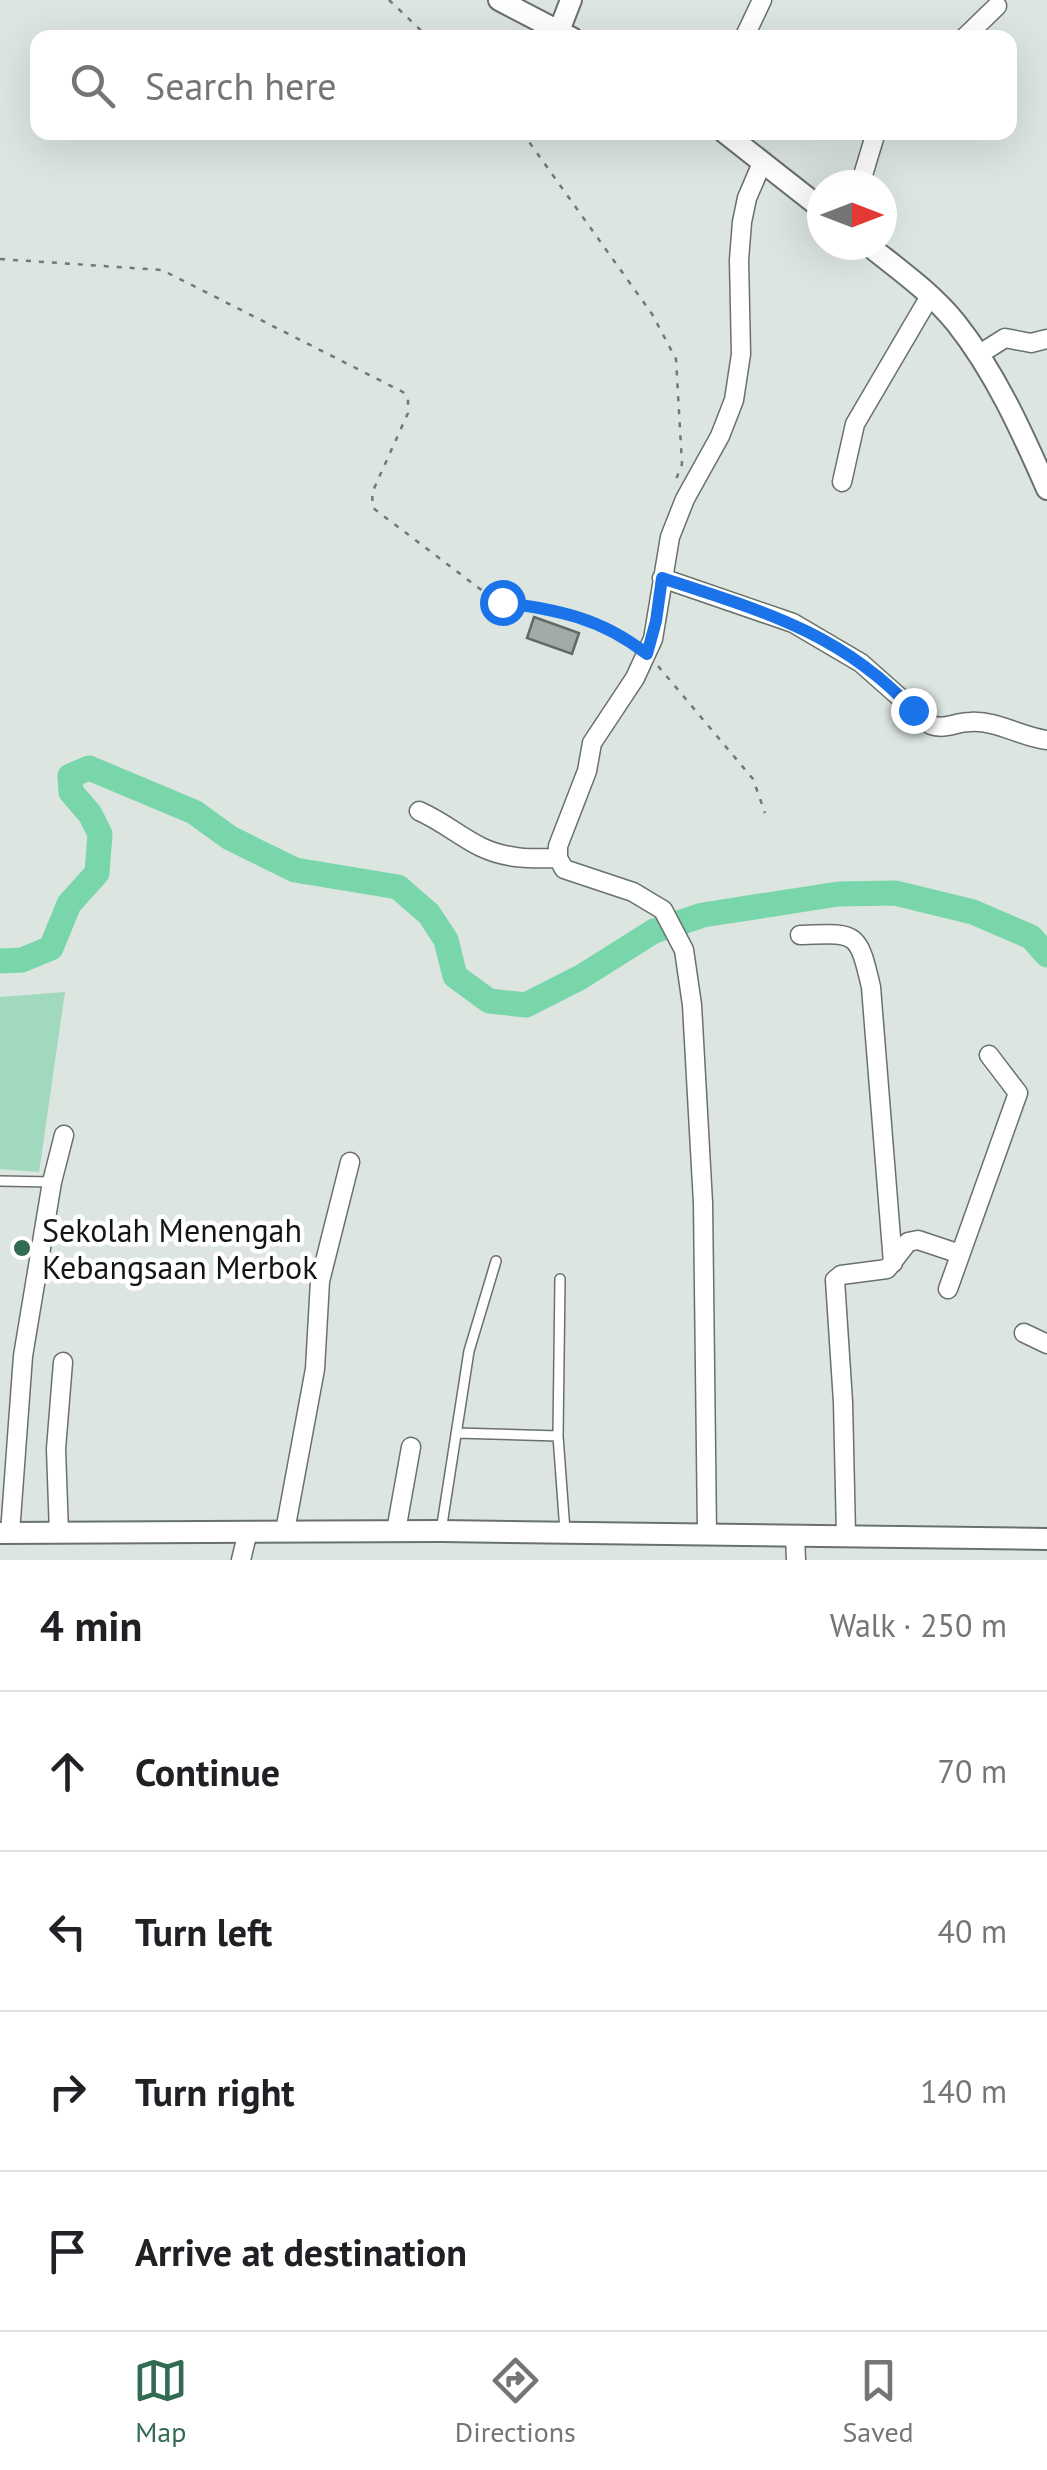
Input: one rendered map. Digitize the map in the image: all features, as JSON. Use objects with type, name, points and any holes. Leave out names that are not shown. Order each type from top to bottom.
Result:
[{"type":"street","points":[[499,0],[558,30]]},
{"type":"street","points":[[567,30],[571,0]]},
{"type":"street","points":[[748,30],[762,0]]},
{"type":"street","points":[[972,30],[997,6]]},
{"type":"street","points":[[734,140],[807,198]]},
{"type":"street","points":[[865,170],[874,140]]},
{"type":"street","points":[[706,1534],[703,1203],[692,1005],[684,950],[663,910],[633,892],[570,872],[558,858],[560,838],[587,771],[592,743],[647,654],[670,538],[734,400],[741,354],[742,222],[762,163]]},
{"type":"street","points":[[886,260],[956,323],[978,355],[1044,475]]},
{"type":"street","points":[[842,482],[855,424],[930,296]]},
{"type":"street","points":[[978,355],[1005,338],[1031,343],[1047,340]]},
{"type":"street","points":[[662,578],[793,623],[861,663],[940,728],[988,723],[1047,740]]},
{"type":"street","points":[[419,812],[506,856],[558,858]]},
{"type":"street","points":[[800,935],[849,936],[857,941],[865,960],[871,987],[893,1263]]},
{"type":"street","points":[[948,1289],[1018,1093],[990,1055]]},
{"type":"street","points":[[64,1135],[52,1182],[23,1356],[5,1533],[286,1530],[1047,1539]]},
{"type":"street","points":[[286,1530],[315,1370],[322,1271],[350,1162]]},
{"type":"street","points":[[846,1535],[835,1280],[850,1273],[882,1270],[893,1263],[901,1248],[918,1240],[960,1254]]},
{"type":"street","points":[[1024,1333],[1047,1344]]},
{"type":"street","points":[[60,1533],[56,1448],[64,1362]]},
{"type":"street","points":[[396,1531],[410,1447]]},
{"type":"street","points":[[240,1560],[248,1531]]},
{"type":"street","points":[[794,1534],[796,1560]]},
{"type":"lane","points":[[0,1181],[52,1182]]},
{"type":"lane","points":[[441,1531],[469,1351],[496,1261]]},
{"type":"lane","points":[[560,1279],[558,1436],[565,1532]]},
{"type":"lane","points":[[456,1433],[558,1436]]},
{"type":"path","points":[[389,0],[421,30]]},
{"type":"path","points":[[528,140],[652,314],[676,359],[682,464],[673,489],[685,499]]},
{"type":"path","points":[[0,259],[162,270],[403,392],[408,398],[408,412],[372,492],[373,508],[492,598],[598,622],[647,654],[753,779],[765,813]]},
{"type":"green space","points":[[65,992],[39,1172],[0,1169],[0,997]]},
{"type":"building","points":[[534,617],[579,633],[572,654],[527,638]]},
{"type":"waterway","points":[[0,961],[22,960],[51,948],[69,904],[97,873],[100,834],[90,814],[71,792],[70,776],[89,768],[194,812],[230,838],[295,870],[398,887],[429,914],[446,940],[455,976],[489,1001],[526,1005],[581,977],[654,931],[703,915],[838,894],[895,893],[973,912],[1031,937],[1047,955]]},
{"type":"place","name":"Sekolah Menengah Kebangsaan Merbok","points":[[22,1248]]},
{"type":"route","points":[[502,602],[566,612],[598,622],[647,654],[653,640],[662,578],[793,623],[861,663],[913,710]]}]
